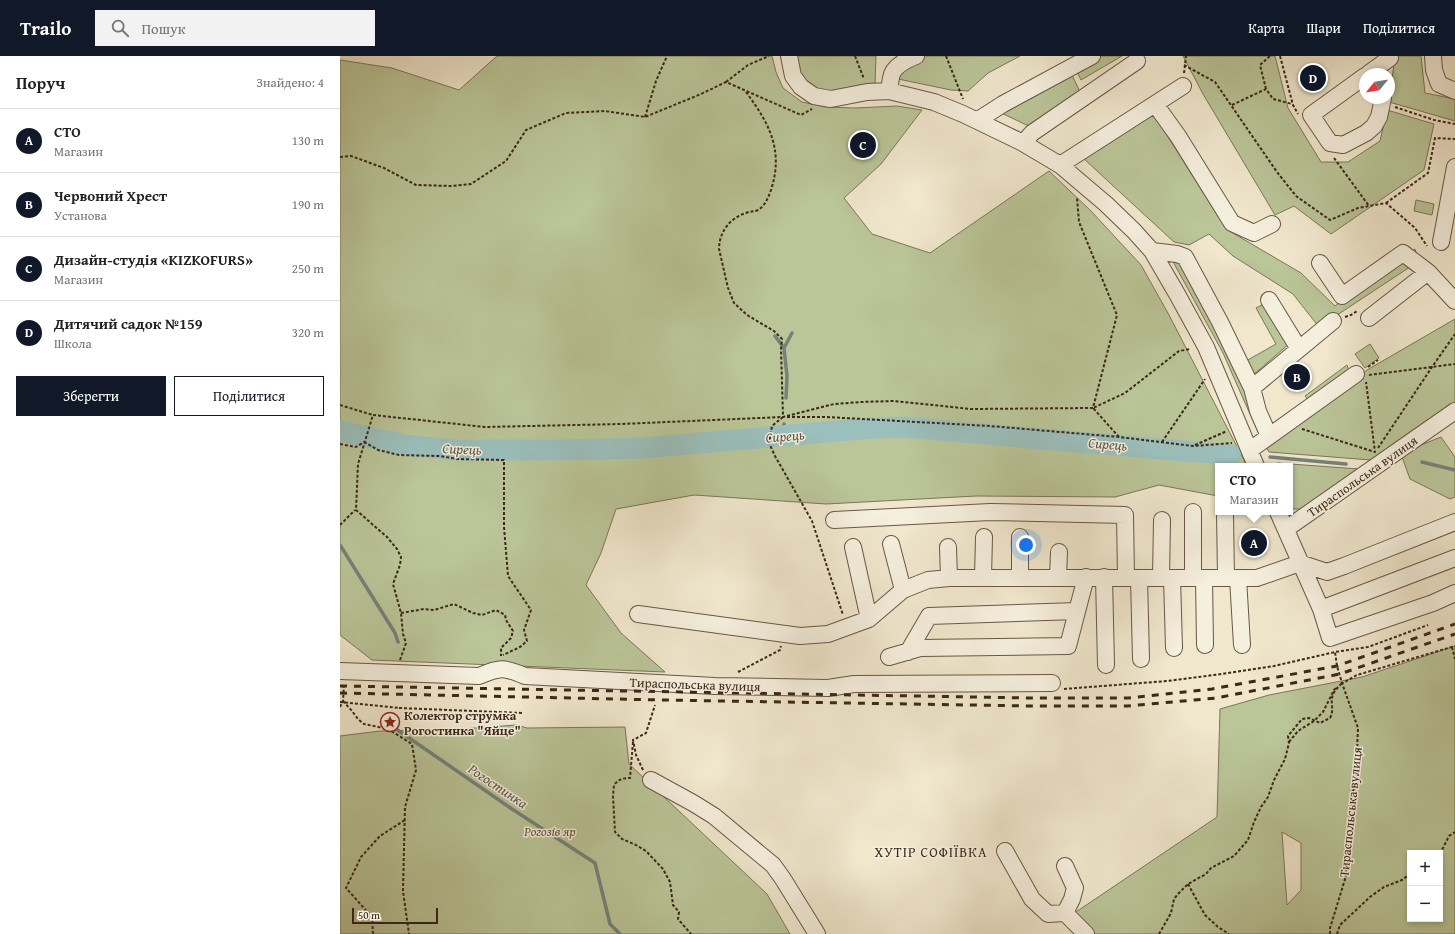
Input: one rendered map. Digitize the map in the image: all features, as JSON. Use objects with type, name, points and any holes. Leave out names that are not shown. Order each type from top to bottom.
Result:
[{"type":"street","points":[[789,56],[793,76],[801,87],[814,96],[831,99],[867,92],[889,91],[934,102],[978,120],[1023,143],[1060,165],[1106,204],[1152,251],[1206,347],[1255,463]]},
{"type":"street","points":[[889,91],[891,83],[890,78],[897,67],[916,56]]},
{"type":"street","points":[[978,120],[1003,104],[1092,56]]},
{"type":"street","points":[[1433,56],[1434,70],[1439,84],[1455,91]]},
{"type":"street","points":[[1376,68],[1390,57]]},
{"type":"street","points":[[1389,68],[1390,57]]},
{"type":"street","points":[[1023,143],[1032,133],[1137,61]]},
{"type":"street","points":[[1359,80],[1311,115],[1330,143],[1343,145],[1366,133],[1374,126],[1379,117],[1381,104]]},
{"type":"street","points":[[1060,165],[1183,86]]},
{"type":"street","points":[[1155,104],[1178,136],[1232,223],[1254,233],[1272,224]]},
{"type":"street","points":[[1436,247],[1455,167]]},
{"type":"street","points":[[1152,251],[1176,254],[1185,257],[1220,322],[1252,388],[1258,412],[1269,436]]},
{"type":"street","points":[[1320,263],[1342,296],[1403,253],[1428,272],[1455,301]]},
{"type":"street","points":[[1363,314],[1428,272]]},
{"type":"street","points":[[1269,300],[1299,350]]},
{"type":"street","points":[[1252,388],[1333,321]]},
{"type":"street","points":[[1250,450],[1360,372]]},
{"type":"street","name":"Тираспольська вулиця","points":[[1286,529],[1455,411]]},
{"type":"street","points":[[834,520],[990,512],[1125,515],[1141,659]]},
{"type":"street","points":[[1193,512],[1206,645]]},
{"type":"street","points":[[1225,515],[1232,578],[1242,644]]},
{"type":"street","points":[[1279,515],[1321,609],[1332,645],[1455,594]]},
{"type":"street","points":[[1162,520],[1166,577],[1174,648]]},
{"type":"street","points":[[638,614],[800,636],[828,634],[869,619],[903,590],[928,580],[949,578],[1020,577],[1256,578],[1300,563],[1327,572],[1455,522]]},
{"type":"street","points":[[983,578],[984,537]]},
{"type":"street","points":[[1020,537],[1020,577]]},
{"type":"street","points":[[891,544],[903,590]]},
{"type":"street","points":[[853,547],[869,619]]},
{"type":"street","points":[[948,547],[949,578]]},
{"type":"street","points":[[1058,577],[1059,552]]},
{"type":"street","points":[[1321,609],[1455,558]]},
{"type":"street","points":[[889,657],[920,648],[1068,646],[1086,577]]},
{"type":"street","points":[[1104,577],[1106,665]]},
{"type":"street","points":[[908,652],[929,616],[1077,611]]},
{"type":"street","name":"Тираспольська вулиця","points":[[343,671],[479,676],[495,669],[509,669],[525,676],[715,686],[821,688],[854,684],[1056,686]]},
{"type":"street","points":[[651,780],[714,816],[773,865],[817,934]]},
{"type":"street","points":[[1005,851],[1032,899],[1048,914],[1065,913],[1086,934]]},
{"type":"street","points":[[1065,866],[1075,888],[1072,899],[1065,913]]},
{"type":"path","points":[[645,117],[656,81],[667,56]]},
{"type":"path","points":[[340,157],[351,156],[384,168],[416,186],[452,186],[471,184],[506,162],[526,130],[566,113],[605,111],[645,117],[726,82],[748,65],[770,56]]},
{"type":"path","points":[[855,56],[866,85]]},
{"type":"path","points":[[946,56],[963,99]]},
{"type":"path","points":[[1183,86],[1186,56]]},
{"type":"path","points":[[1270,56],[1260,65],[1266,89],[1273,99],[1293,104]]},
{"type":"path","points":[[1184,65],[1216,82],[1277,172],[1296,196],[1330,220],[1358,208],[1386,203],[1428,173],[1436,138],[1455,139]]},
{"type":"path","points":[[726,82],[801,115],[813,108]]},
{"type":"path","points":[[1232,105],[1266,89]]},
{"type":"path","points":[[745,90],[769,127],[776,156],[774,180],[764,205],[757,211],[748,212],[729,222],[724,230],[719,249],[728,288],[734,303],[747,315],[774,331],[782,339],[783,417]]},
{"type":"path","points":[[1390,104],[1434,120],[1455,124]]},
{"type":"path","points":[[1332,155],[1370,206]]},
{"type":"path","points":[[1075,177],[1079,222],[1117,315],[1093,408]]},
{"type":"path","points":[[1386,203],[1436,247]]},
{"type":"path","points":[[1351,315],[1363,314]]},
{"type":"path","points":[[1375,452],[1455,334]]},
{"type":"path","points":[[843,616],[812,521],[774,456],[769,442],[772,426],[783,417],[834,404],[894,401],[971,409],[1093,408],[1125,393],[1179,351],[1206,347]]},
{"type":"path","points":[[1360,372],[1378,360]]},
{"type":"path","points":[[1376,457],[1365,375],[1455,364]]},
{"type":"path","points":[[1162,442],[1214,366]]},
{"type":"path","points":[[340,405],[373,415],[484,427],[621,424],[783,417],[826,417],[990,426],[1119,437],[1193,446],[1229,443]]},
{"type":"path","points":[[1093,408],[1119,437]]},
{"type":"path","points":[[340,525],[356,510],[358,464],[373,415]]},
{"type":"path","points":[[1286,424],[1375,452]]},
{"type":"path","points":[[1193,446],[1239,425]]},
{"type":"path","points":[[340,444],[356,447],[364,442]]},
{"type":"path","points":[[364,442],[378,450],[399,455],[504,460],[504,527],[508,576],[531,610],[524,630],[527,641],[520,647],[504,654],[502,658],[501,648],[511,638],[513,631],[504,615],[496,610],[482,615],[473,613],[454,604],[434,610],[424,609],[401,613]]},
{"type":"path","points":[[356,510],[387,536],[397,548],[401,557],[400,566],[393,584],[401,613],[403,634],[406,643],[398,665],[401,673]]},
{"type":"path","points":[[1056,686],[1167,681],[1274,666],[1332,645],[1368,646],[1428,625]]},
{"type":"path","points":[[733,675],[780,650],[786,634]]},
{"type":"path","name":"Тираспольська вулиця","points":[[1330,934],[1330,928],[1346,876],[1350,810],[1356,774],[1358,728],[1342,683],[1332,645]]},
{"type":"path","points":[[1289,743],[1298,732],[1314,721],[1323,712],[1334,690],[1342,683],[1357,675],[1455,646]]},
{"type":"path","points":[[1452,647],[1455,659]]},
{"type":"path","points":[[340,707],[343,671]]},
{"type":"path","points":[[1159,934],[1171,913],[1174,900],[1188,884],[1218,864],[1234,856],[1248,840],[1261,807],[1268,797],[1274,780],[1286,759],[1289,743],[1288,736],[1302,719],[1309,718],[1320,723],[1326,721],[1332,716],[1332,697],[1342,683]]},
{"type":"path","points":[[341,701],[400,708],[523,713]]},
{"type":"path","points":[[341,701],[352,710],[358,719],[364,724],[388,729],[412,744],[416,770],[405,806],[403,892],[409,934]]},
{"type":"path","points":[[655,705],[646,733],[633,740],[630,778],[626,777],[618,780],[614,785],[614,828],[618,836],[646,851],[663,870],[670,882],[673,905],[680,912],[678,919],[691,934]]},
{"type":"path","points":[[633,742],[639,764],[651,780]]},
{"type":"path","points":[[373,934],[372,917],[346,888],[361,857],[380,836],[405,820]]},
{"type":"path","points":[[1442,850],[1449,836],[1455,832]]},
{"type":"path","points":[[1337,934],[1340,925],[1370,897],[1384,887],[1402,880],[1407,876]]},
{"type":"path","points":[[1188,884],[1205,915],[1218,927],[1229,934]]},
{"type":"green space","points":[[497,56],[772,56],[776,72],[783,88],[802,102],[825,107],[855,108],[897,106],[922,110],[881,164],[844,198],[872,234],[930,253],[1049,171],[1091,211],[1141,265],[1169,315],[1245,463],[1215,463],[1215,495],[1159,485],[1115,497],[976,496],[826,504],[694,495],[616,509],[601,553],[586,585],[621,633],[665,672],[372,660],[340,635],[340,60],[392,68],[459,90]]},
{"type":"green space","points":[[792,56],[876,56],[875,85],[826,94],[801,81]]},
{"type":"green space","points":[[925,56],[1020,56],[988,73],[968,91],[951,90],[898,79],[904,65]]},
{"type":"green space","points":[[1102,56],[1122,56],[1081,80],[1076,70]]},
{"type":"green space","points":[[1183,56],[1275,56],[1288,108],[1321,162],[1348,162],[1380,141],[1387,110],[1434,124],[1424,170],[1331,234],[1294,206],[1275,215],[1203,94]]},
{"type":"green space","points":[[1395,56],[1421,56],[1425,93],[1455,99],[1455,121],[1395,104],[1395,68],[1393,68]]},
{"type":"green space","points":[[1071,73],[1082,96],[1033,128],[997,111]]},
{"type":"green space","points":[[1153,113],[1226,229],[1301,273],[1335,306],[1415,249],[1419,261],[1319,327],[1293,294],[1233,256],[1209,234],[1189,245],[1174,242],[1083,158]]},
{"type":"green space","points":[[1416,200],[1434,204],[1432,215],[1414,211]]},
{"type":"green space","points":[[1171,258],[1181,259],[1251,398],[1261,439],[1223,353]]},
{"type":"green space","points":[[1266,303],[1290,343],[1252,376],[1246,361],[1276,344],[1256,308]]},
{"type":"green space","points":[[1455,319],[1455,405],[1371,460],[1269,452],[1264,443],[1367,370]]},
{"type":"green space","points":[[1370,344],[1379,358],[1365,368],[1355,354]]},
{"type":"green space","points":[[1347,365],[1350,374],[1311,404],[1305,396]]},
{"type":"green space","points":[[1441,437],[1455,457],[1455,497],[1450,499],[1410,479],[1402,457],[1421,445]]},
{"type":"green space","points":[[1293,464],[1359,469],[1300,509],[1293,509]]},
{"type":"green space","points":[[1455,646],[1455,934],[1092,934],[1073,914],[1217,817],[1220,709],[1269,695],[1362,677]],"holes":[[[1282,832],[1301,843],[1301,890],[1287,905]]]},
{"type":"green space","name":"Рогозів яр","points":[[516,725],[527,728],[625,727],[629,764],[767,894],[790,934],[340,934],[340,736],[380,731],[462,729]]},
{"type":"waterway","points":[[784,348],[792,333]]},
{"type":"waterway","points":[[775,336],[784,348],[787,376],[786,398]]},
{"type":"waterway","points":[[782,436],[784,424]]},
{"type":"waterway","name":"Сирець","points":[[340,431],[405,445],[455,450],[561,450],[643,448],[872,428],[903,427],[1231,455]]},
{"type":"waterway","name":"Сирець","points":[[1270,457],[1346,464]]},
{"type":"waterway","name":"Сирець","points":[[1422,462],[1455,470]]},
{"type":"waterway","name":"Рогостинка","points":[[340,545],[395,633],[398,642]]},
{"type":"waterway","name":"Рогостинка","points":[[386,722],[512,809],[595,863],[610,924],[620,934]]},
{"type":"railway","points":[[340,686],[1029,698],[1128,698],[1212,689],[1337,666],[1455,624]]},
{"type":"railway","points":[[340,693],[662,700],[1031,706],[1127,706],[1216,698],[1340,674],[1455,634]]},
{"type":"place","name":"Дитячий садок №159","points":[[1313,78]]},
{"type":"place","name":"Дизайн-студія «KIZKOFURS»","points":[[863,145]]},
{"type":"place","name":"Червоний Хрест","points":[[1297,377]]},
{"type":"place","name":"СТО","points":[[1254,543]]},
{"type":"place","name":"Колектор струмка Рогостинка \"Яйце\"","points":[[390,722]]},
{"type":"district","name":"ХУТІР СОФІЇВКА","points":[[931,852]]}]
